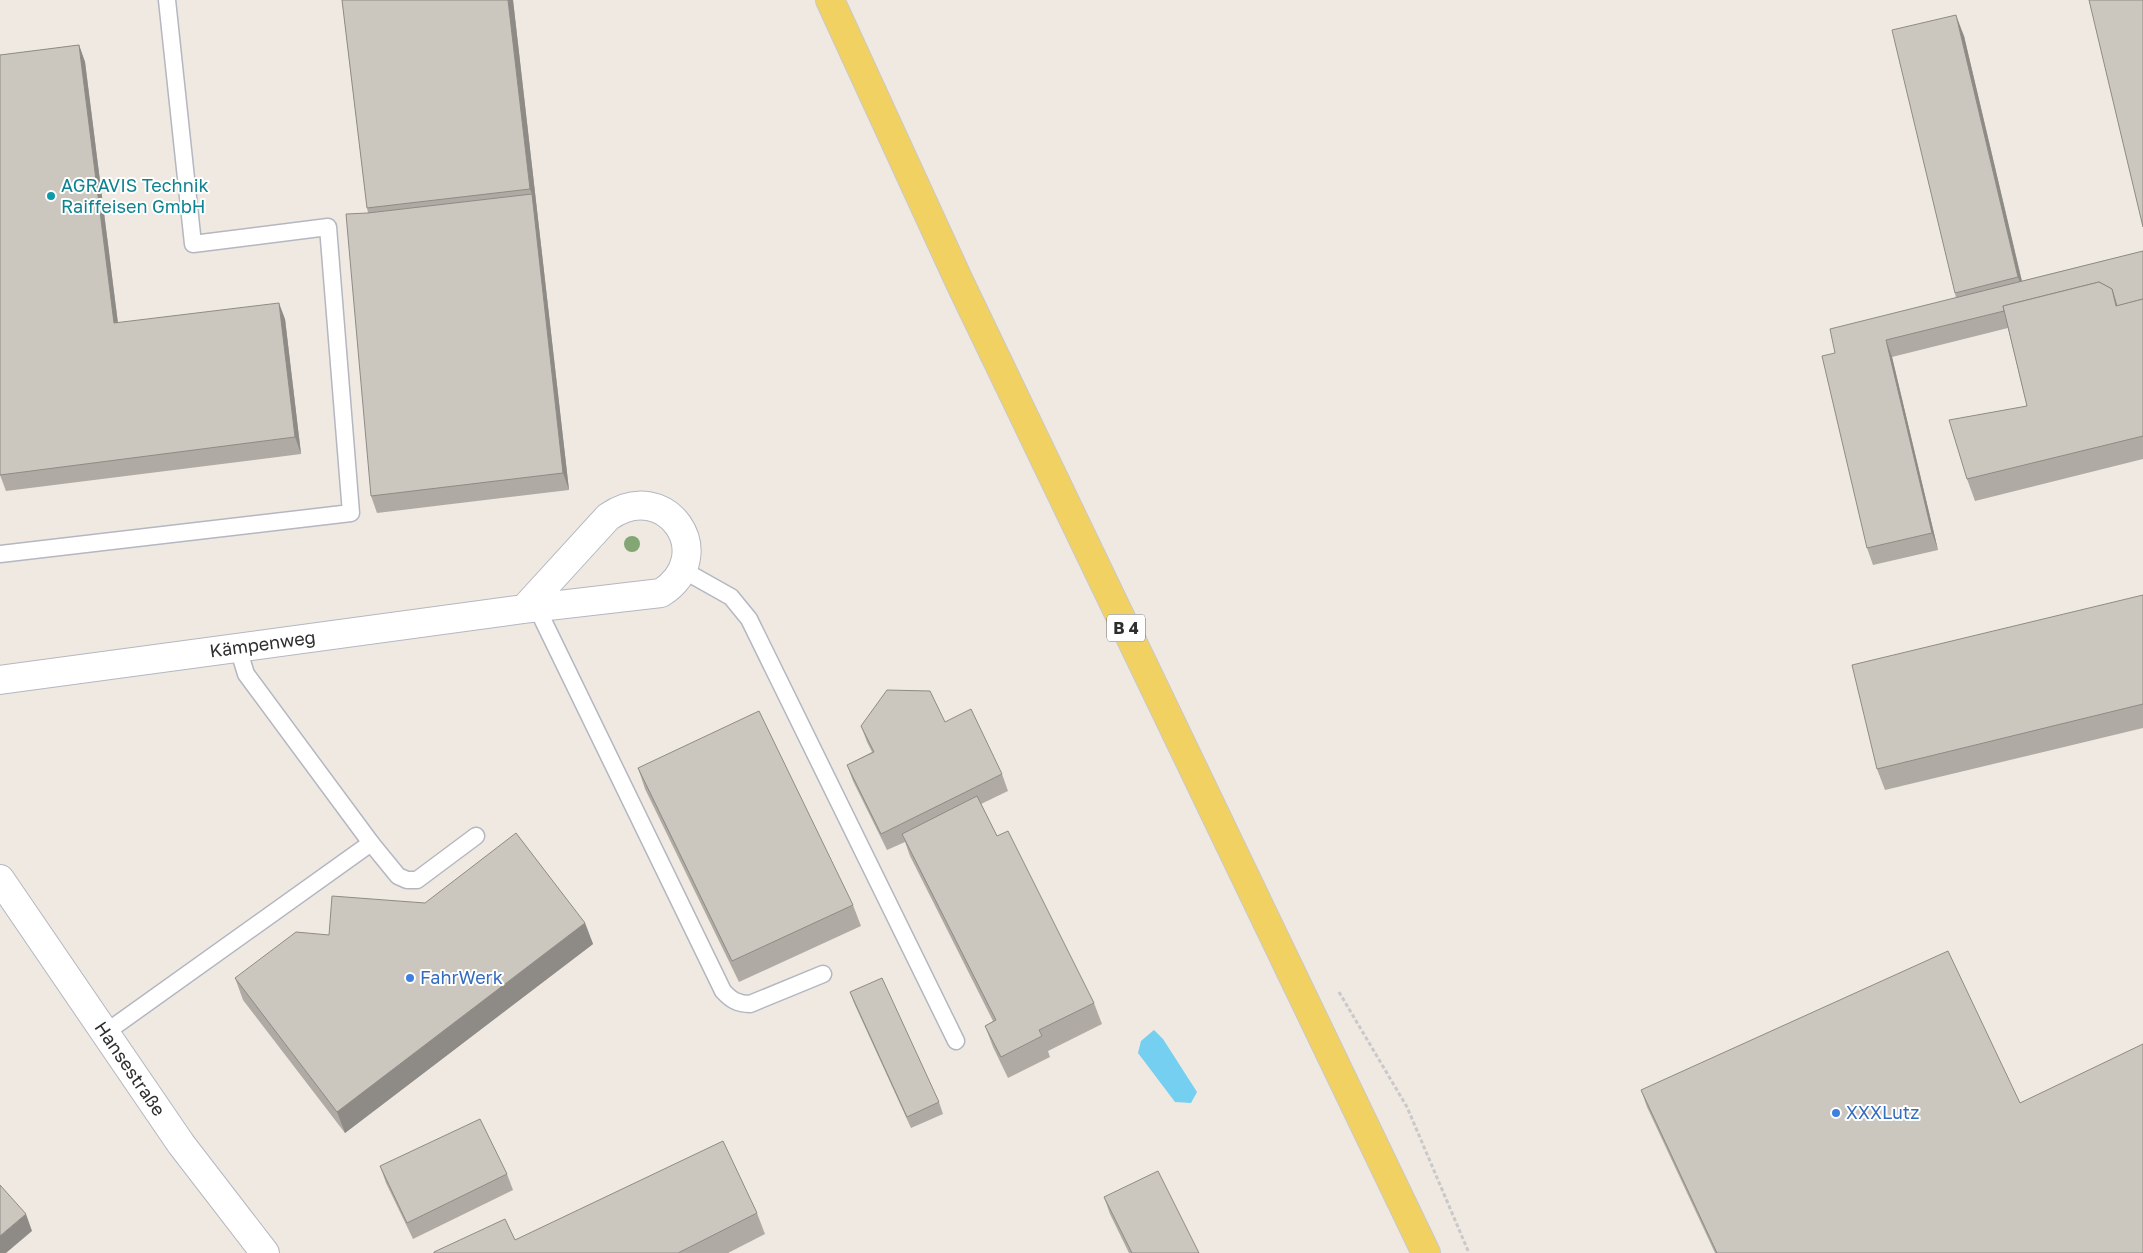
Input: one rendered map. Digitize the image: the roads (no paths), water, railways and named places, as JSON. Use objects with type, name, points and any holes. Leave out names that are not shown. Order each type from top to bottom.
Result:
[{"type":"main road","name":"B 4","points":[[830,0],[960,283],[1426,1253]]},
{"type":"street","points":[[531,608],[608,517],[627,506],[644,504],[659,508],[671,516],[685,537],[684,570]]},
{"type":"street","name":"Kämpenweg","points":[[0,680],[531,608],[661,593],[670,588],[684,570]]},
{"type":"street","name":"Hansestraße","points":[[0,879],[181,1144],[265,1253]]},
{"type":"lane","points":[[0,554],[351,513],[328,227],[193,244],[167,0]]},
{"type":"lane","points":[[684,570],[731,597],[749,619],[956,1041]]},
{"type":"lane","points":[[531,608],[723,991],[731,1000],[742,1004],[750,1004],[823,974]]},
{"type":"lane","points":[[238,648],[246,674],[371,843],[398,876],[407,880],[417,880],[476,836]]},
{"type":"lane","points":[[105,1033],[371,843]]},
{"type":"water","points":[[1154,1030],[1163,1039],[1197,1092],[1191,1103],[1175,1102],[1138,1053],[1141,1041]]},
{"type":"place","name":"AGRAVIS Technik Raiffeisen GmbH","points":[[51,196]]},
{"type":"place","name":"FahrWerk","points":[[410,978]]},
{"type":"place","name":"XXXLutz","points":[[1836,1113]]}]
